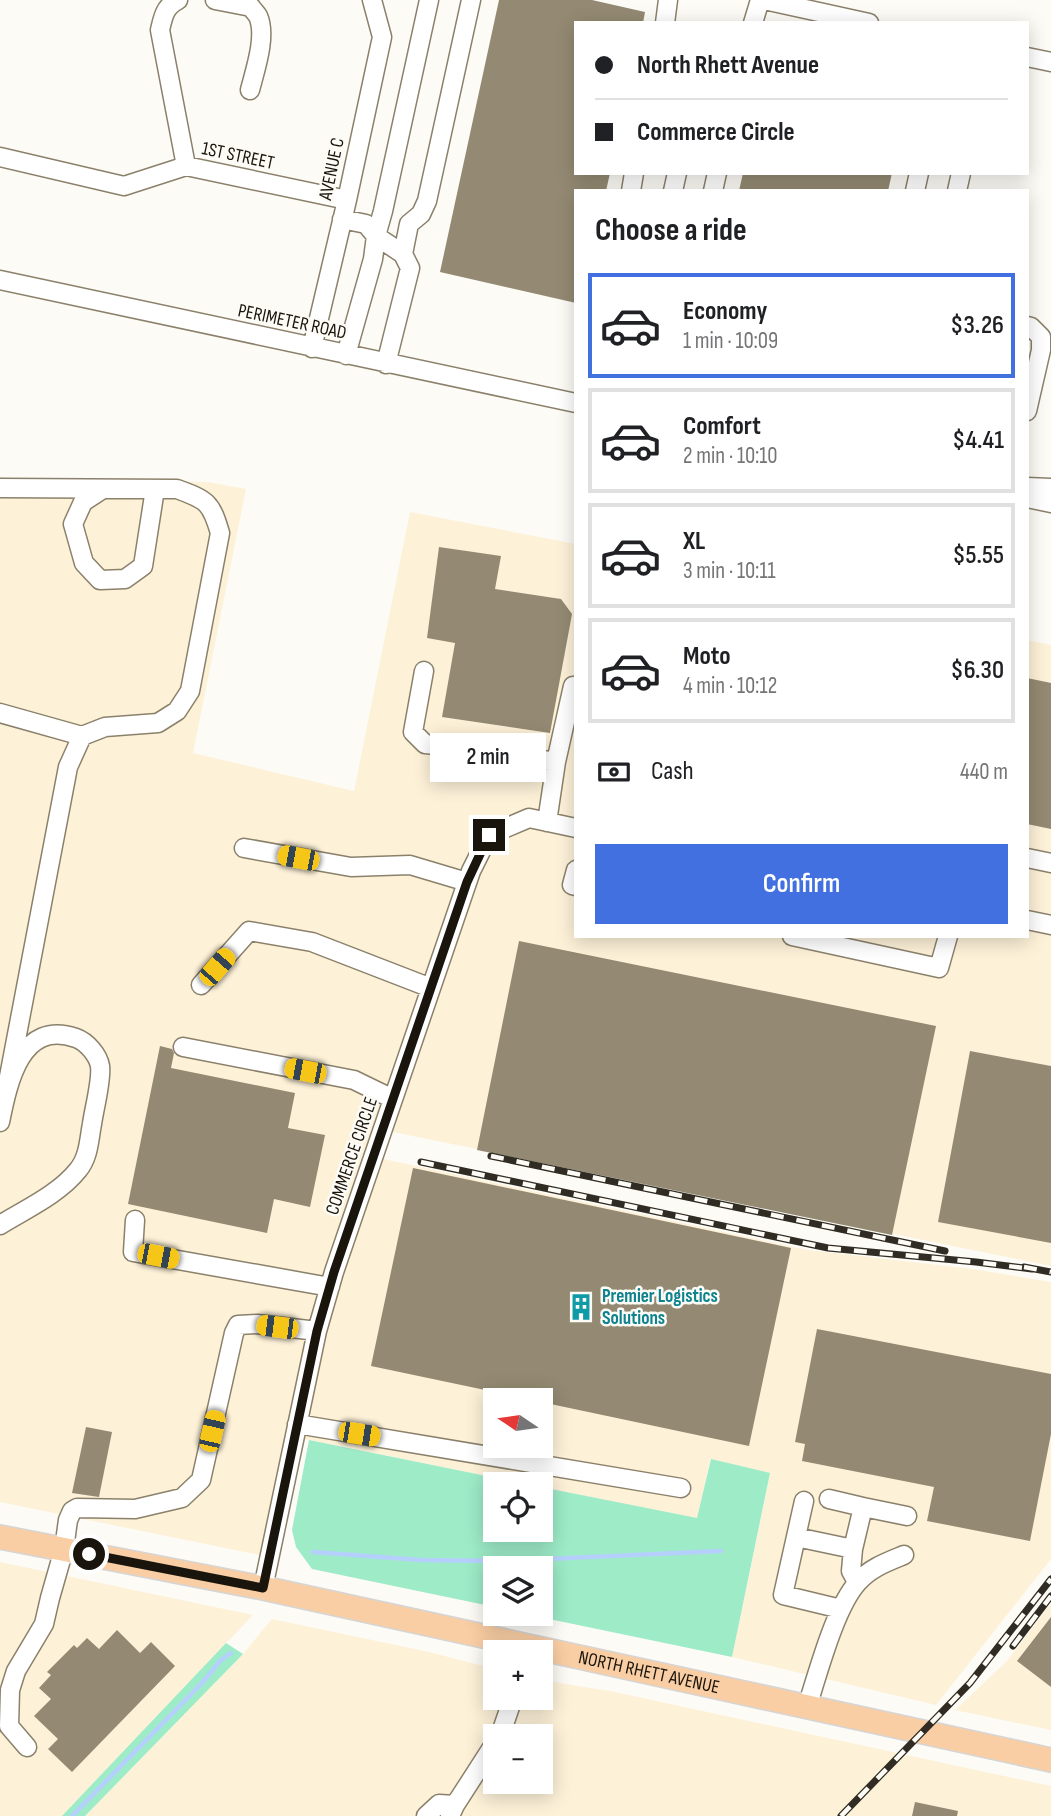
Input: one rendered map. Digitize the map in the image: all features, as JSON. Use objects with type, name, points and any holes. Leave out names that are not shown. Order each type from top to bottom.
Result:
[{"type":"main road","name":"NORTH RHETT AVENUE","points":[[0,1537],[263,1588],[488,1640]]},
{"type":"main road","name":"NORTH RHETT AVENUE","points":[[553,1654],[1051,1760]]},
{"type":"street","points":[[175,0],[164,12],[160,30],[186,166]]},
{"type":"street","points":[[215,0],[251,7],[258,17],[262,34],[250,90]]},
{"type":"street","name":"AVENUE C","points":[[312,348],[382,37],[372,0]]},
{"type":"street","points":[[346,355],[373,259],[429,0]]},
{"type":"street","points":[[402,254],[409,224],[421,214],[427,201],[471,0]]},
{"type":"street","points":[[664,21],[668,0]]},
{"type":"street","points":[[754,21],[762,0],[860,21]]},
{"type":"street","points":[[1029,57],[1051,62]]},
{"type":"street","name":"1ST STREET","points":[[0,157],[124,186],[186,166],[347,200]]},
{"type":"street","points":[[342,219],[366,224],[376,236],[402,254],[410,268],[386,364]]},
{"type":"street","name":"PERIMETER ROAD","points":[[0,280],[574,403]]},
{"type":"street","points":[[1029,326],[1041,337],[1041,351],[1029,402]]},
{"type":"street","points":[[1029,487],[1051,488]]},
{"type":"street","points":[[0,488],[177,489],[200,498],[214,512],[220,533],[190,691],[177,711],[158,723],[106,727],[82,736],[0,713]]},
{"type":"street","points":[[104,488],[83,502],[74,524],[84,563],[100,580],[125,579],[143,566],[155,489]]},
{"type":"street","points":[[1029,498],[1051,503]]},
{"type":"street","points":[[424,671],[413,732],[425,744],[556,762]]},
{"type":"street","points":[[547,822],[556,762],[574,686]]},
{"type":"street","points":[[0,1122],[68,767],[82,736]]},
{"type":"street","name":"COMMERCE CIRCLE","points":[[263,1588],[317,1331],[467,882],[489,835],[529,818],[574,828]]},
{"type":"street","points":[[244,848],[351,867],[410,865],[467,882]]},
{"type":"street","points":[[1029,858],[1051,863]]},
{"type":"street","points":[[1029,920],[1051,925]]},
{"type":"street","points":[[201,985],[249,931],[312,942],[431,988]]},
{"type":"street","points":[[801,938],[939,968],[947,938]]},
{"type":"street","points":[[0,1225],[63,1184],[86,1158],[100,1066],[94,1052],[81,1040],[65,1035],[46,1036],[30,1045],[16,1063],[7,1087]]},
{"type":"street","points":[[183,1048],[354,1080],[393,1099]]},
{"type":"street","points":[[135,1220],[133,1252],[330,1287]]},
{"type":"street","points":[[27,1747],[9,1726],[10,1690],[16,1671],[44,1624],[72,1511],[77,1508],[135,1509],[182,1498],[201,1480],[238,1325],[257,1324],[317,1331]]},
{"type":"street","points":[[297,1424],[681,1488]]},
{"type":"street","points":[[829,1499],[907,1516]]},
{"type":"street","points":[[804,1501],[783,1595],[841,1609]]},
{"type":"street","points":[[857,1582],[852,1571],[853,1549],[863,1507]]},
{"type":"street","points":[[796,1537],[853,1549]]},
{"type":"street","points":[[807,1707],[841,1609],[857,1582],[876,1566],[904,1555]]},
{"type":"street","points":[[426,1816],[439,1804],[452,1810],[483,1762]]},
{"type":"shaded area","points":[[0,479],[208,482],[246,489],[193,753],[354,791],[410,512],[574,544],[574,938],[1029,938],[1029,640],[1051,645],[1051,1266],[383,1130],[374,1157],[808,1250],[973,1269],[1051,1282],[1051,1559],[936,1705],[732,1657],[770,1474],[710,1459],[698,1519],[553,1489],[553,1472],[483,1472],[483,1475],[295,1437],[269,1557],[0,1502]]},
{"type":"shaded area","points":[[0,1562],[253,1615],[62,1816],[0,1816]]},
{"type":"shaded area","points":[[1051,1603],[1051,1730],[955,1710],[1007,1661]]},
{"type":"shaded area","points":[[272,1619],[483,1666],[483,1710],[553,1710],[553,1682],[610,1691],[1051,1786],[1051,1816],[85,1816],[243,1654]]},
{"type":"green space","points":[[309,1440],[483,1475],[483,1542],[553,1542],[553,1489],[697,1518],[711,1459],[770,1473],[732,1657],[553,1620],[553,1556],[483,1556],[483,1605],[312,1569],[296,1547],[292,1530]]},
{"type":"green space","points":[[226,1643],[243,1654],[85,1816],[62,1816]]},
{"type":"building","points":[[499,0],[592,0],[645,12],[643,21],[574,21],[574,175],[610,175],[606,189],[574,189],[574,303],[440,272]]},
{"type":"building","points":[[743,175],[892,175],[888,189],[739,189]]},
{"type":"building","points":[[439,547],[501,556],[495,589],[561,599],[572,614],[550,733],[442,717],[455,643],[427,638]]},
{"type":"building","points":[[1029,678],[1051,683],[1051,829],[1029,824]]},
{"type":"building","points":[[519,941],[936,1026],[892,1235],[477,1150]]},
{"type":"building","points":[[160,1046],[172,1049],[174,1053],[171,1068],[295,1093],[288,1128],[325,1135],[310,1207],[274,1199],[267,1233],[128,1204]]},
{"type":"building","points":[[970,1051],[1051,1066],[1051,1243],[938,1222]]},
{"type":"building","name":"Premier Logistics Solutions","points":[[413,1168],[791,1248],[749,1446],[553,1405],[553,1388],[483,1390],[371,1366]]},
{"type":"building","points":[[817,1329],[1051,1374],[1051,1434],[1030,1541],[927,1521],[934,1487],[802,1461],[805,1444],[795,1442]]},
{"type":"building","points":[[86,1427],[112,1432],[99,1497],[72,1493]]},
{"type":"building","points":[[1051,1617],[1051,1687],[1017,1661]]},
{"type":"building","points":[[117,1630],[140,1653],[151,1642],[175,1666],[72,1772],[48,1749],[58,1739],[34,1716],[51,1699],[39,1688],[51,1675],[47,1672],[74,1645],[77,1648],[87,1638],[99,1649]]},
{"type":"building","points":[[915,1802],[958,1811],[957,1816],[912,1816]]},
{"type":"waterway","points":[[313,1552],[421,1560],[503,1561],[721,1551]]},
{"type":"waterway","points":[[72,1816],[202,1683],[221,1660],[231,1653]]},
{"type":"railway","points":[[491,1156],[945,1251]]},
{"type":"railway","points":[[421,1162],[828,1248],[1032,1269]]},
{"type":"railway","points":[[1024,1267],[1051,1272]]},
{"type":"railway","points":[[841,1816],[970,1683],[1051,1579]]},
{"type":"railway","points":[[1013,1646],[1051,1596]]},
{"type":"place","name":"Premier Logistics Solutions","points":[[581,1307]]},
{"type":"route","points":[[89,1554],[263,1588],[317,1331],[334,1272],[467,882],[489,835]]}]
